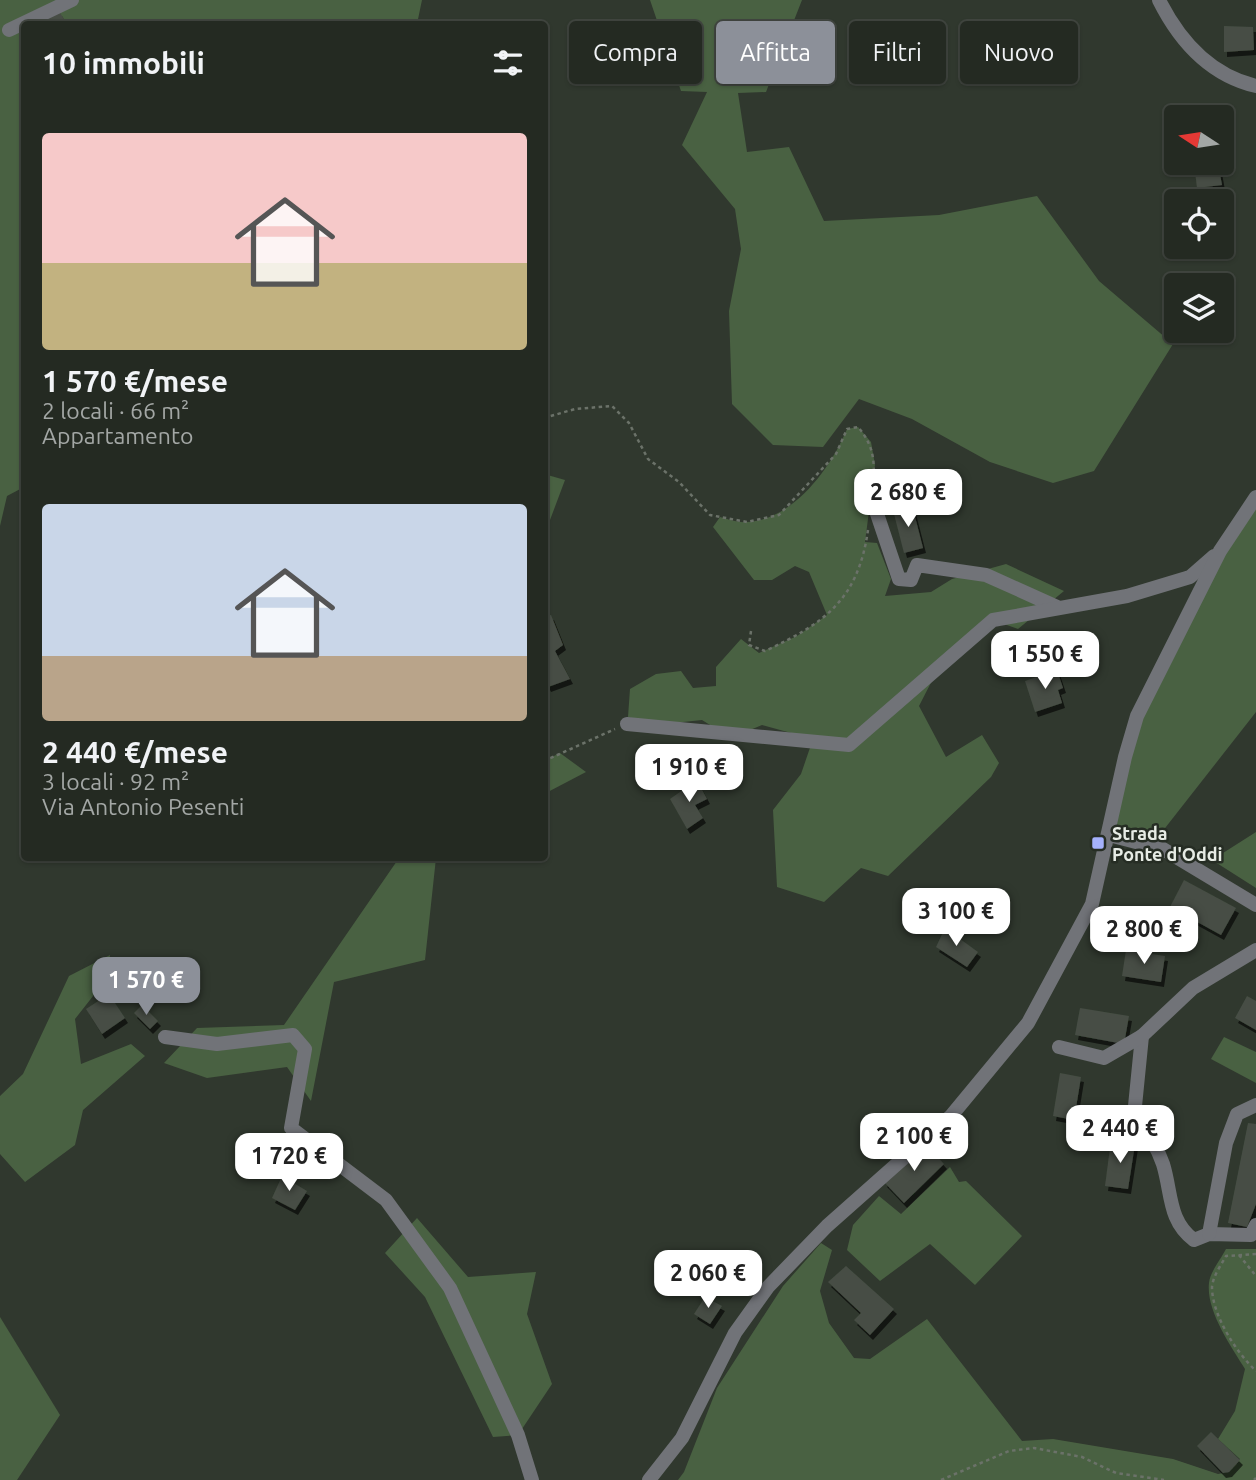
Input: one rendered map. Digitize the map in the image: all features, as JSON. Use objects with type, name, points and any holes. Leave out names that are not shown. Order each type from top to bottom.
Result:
[{"type":"street","points":[[28,21],[72,0]]},
{"type":"street","points":[[1159,0],[1174,29],[1197,55],[1224,73],[1256,86]]},
{"type":"street","points":[[9,30],[21,24]]},
{"type":"street","points":[[649,1480],[682,1438],[735,1333],[768,1287],[828,1226],[951,1116],[1028,1023],[1085,922],[1109,835],[1125,757],[1138,716],[1220,551],[1256,497]]},
{"type":"street","points":[[872,499],[899,579],[911,580],[917,565],[986,575],[1057,607]]},
{"type":"street","points":[[627,724],[849,745],[993,620],[1128,596],[1190,577],[1220,551]]},
{"type":"street","points":[[1109,835],[1163,849],[1256,905]]},
{"type":"street","points":[[1059,1047],[1104,1058],[1142,1036],[1193,989],[1256,950]]},
{"type":"street","points":[[165,1037],[217,1044],[293,1035],[305,1049],[291,1128],[386,1200],[450,1288],[518,1435],[532,1480]]},
{"type":"street","points":[[1142,1036],[1135,1116],[1150,1136],[1163,1164],[1174,1214],[1182,1231],[1195,1240],[1209,1234],[1251,1235],[1256,1225]]},
{"type":"street","points":[[1209,1234],[1226,1143],[1237,1114],[1256,1105]]},
{"type":"path","points":[[548,417],[575,409],[612,405],[629,423],[648,459],[679,482],[710,515],[747,522],[779,515],[836,454],[847,429],[858,427],[871,442],[875,465],[872,499]]},
{"type":"path","points":[[751,631],[749,645],[765,651],[797,636],[827,615],[850,592],[869,524]]},
{"type":"path","points":[[548,759],[627,724]]},
{"type":"path","points":[[1256,1254],[1226,1256],[1214,1278],[1214,1301],[1231,1341],[1256,1371]]},
{"type":"path","points":[[1239,1255],[1256,1276]]},
{"type":"path","points":[[941,1480],[1009,1451],[1034,1448],[1082,1457],[1116,1472],[1164,1480]]},
{"type":"green space","points":[[0,0],[422,0],[418,21],[21,21],[21,489],[7,496],[0,526]]},
{"type":"green space","points":[[650,0],[802,0],[794,21],[716,21],[716,84],[769,84],[766,92],[738,93],[747,152],[789,147],[824,221],[939,215],[1037,196],[1099,281],[1164,336],[1164,343],[1173,344],[1094,471],[1053,483],[990,462],[912,419],[859,399],[823,447],[773,445],[732,404],[729,311],[741,249],[735,209],[682,145],[707,92],[681,91],[679,84],[702,84],[702,21],[657,21]]},
{"type":"green space","points":[[858,427],[871,442],[875,465],[865,542],[877,543],[891,579],[885,596],[931,592],[952,579],[1006,564],[1064,591],[1018,629],[993,620],[938,669],[919,706],[946,757],[982,735],[999,763],[991,777],[888,876],[861,868],[824,902],[777,887],[773,810],[801,774],[813,739],[762,725],[731,738],[702,720],[655,725],[628,717],[630,689],[656,674],[681,671],[693,688],[716,686],[716,667],[741,639],[759,653],[797,636],[827,615],[809,572],[795,566],[772,580],[754,580],[713,527],[720,517],[744,522],[764,519],[795,502],[831,460],[847,429]]},
{"type":"green space","points":[[548,475],[565,480],[548,525]]},
{"type":"green space","points":[[1256,497],[1256,712],[1151,846],[1109,835],[1137,716]]},
{"type":"green space","points":[[560,753],[586,772],[548,792],[548,759]]},
{"type":"green space","points":[[1256,832],[1256,888],[1212,860]]},
{"type":"green space","points":[[397,861],[436,861],[425,960],[334,982],[311,1101],[287,1067],[207,1078],[164,1063],[197,1028],[284,1025]]},
{"type":"green space","points":[[110,955],[108,977],[75,1019],[81,1064],[131,1044],[145,1056],[83,1110],[75,1145],[25,1182],[0,1154],[0,1096],[23,1074],[69,976]]},
{"type":"green space","points":[[1224,1037],[1256,1052],[1256,1083],[1211,1059]]},
{"type":"green space","points":[[950,1167],[959,1182],[966,1181],[1022,1236],[975,1285],[930,1244],[880,1281],[847,1250],[853,1225],[879,1196],[901,1214]]},
{"type":"green space","points":[[417,1218],[468,1277],[536,1272],[527,1314],[552,1384],[518,1435],[493,1437],[425,1297],[385,1253]]},
{"type":"green space","points":[[821,1243],[832,1250],[820,1291],[829,1323],[854,1358],[870,1359],[927,1319],[1022,1441],[1053,1439],[1173,1459],[1218,1474],[1229,1472],[1240,1459],[1218,1439],[1235,1411],[1245,1369],[1215,1316],[1209,1283],[1226,1249],[1256,1249],[1256,1480],[678,1480],[684,1472],[717,1388],[783,1286]]},
{"type":"green space","points":[[0,1317],[60,1415],[17,1480],[0,1480]]},
{"type":"building","points":[[59,11],[65,21],[44,21]]},
{"type":"building","points":[[1224,26],[1253,27],[1254,50],[1224,52]]},
{"type":"building","points":[[1195,175],[1220,175],[1222,185],[1197,188]]},
{"type":"building","points":[[912,505],[923,548],[904,553],[893,510]]},
{"type":"building","points":[[551,615],[563,645],[555,651],[570,679],[548,687],[548,616]]},
{"type":"building","points":[[1057,670],[1063,688],[1058,690],[1062,703],[1035,712],[1025,681]]},
{"type":"building","points":[[697,780],[707,799],[695,805],[703,818],[687,829],[670,799]]},
{"type":"building","points":[[1184,880],[1236,908],[1221,935],[1170,907]]},
{"type":"building","points":[[945,928],[978,952],[967,967],[936,947]]},
{"type":"building","points":[[1126,950],[1165,956],[1161,982],[1122,976]]},
{"type":"building","points":[[109,994],[125,1018],[102,1034],[86,1009]]},
{"type":"building","points":[[1247,996],[1256,1001],[1256,1030],[1235,1018]]},
{"type":"building","points":[[142,1005],[158,1021],[150,1029],[134,1013]]},
{"type":"building","points":[[1080,1008],[1129,1016],[1124,1044],[1075,1035]]},
{"type":"building","points":[[1060,1073],[1081,1077],[1074,1120],[1053,1116]]},
{"type":"building","points":[[1248,1123],[1256,1124],[1256,1204],[1247,1227],[1228,1223]]},
{"type":"building","points":[[1111,1140],[1135,1144],[1128,1189],[1105,1186]]},
{"type":"building","points":[[925,1143],[944,1164],[904,1203],[884,1182]]},
{"type":"building","points":[[282,1176],[307,1191],[295,1210],[272,1198]]},
{"type":"building","points":[[846,1266],[894,1309],[870,1335],[854,1320],[861,1313],[828,1282]]},
{"type":"building","points":[[705,1297],[722,1306],[710,1324],[694,1314]]},
{"type":"building","points":[[1211,1432],[1240,1460],[1229,1472],[1223,1473],[1197,1446]]},
{"type":"place","name":"Strada Ponte d'Oddi","points":[[1098,843]]}]
